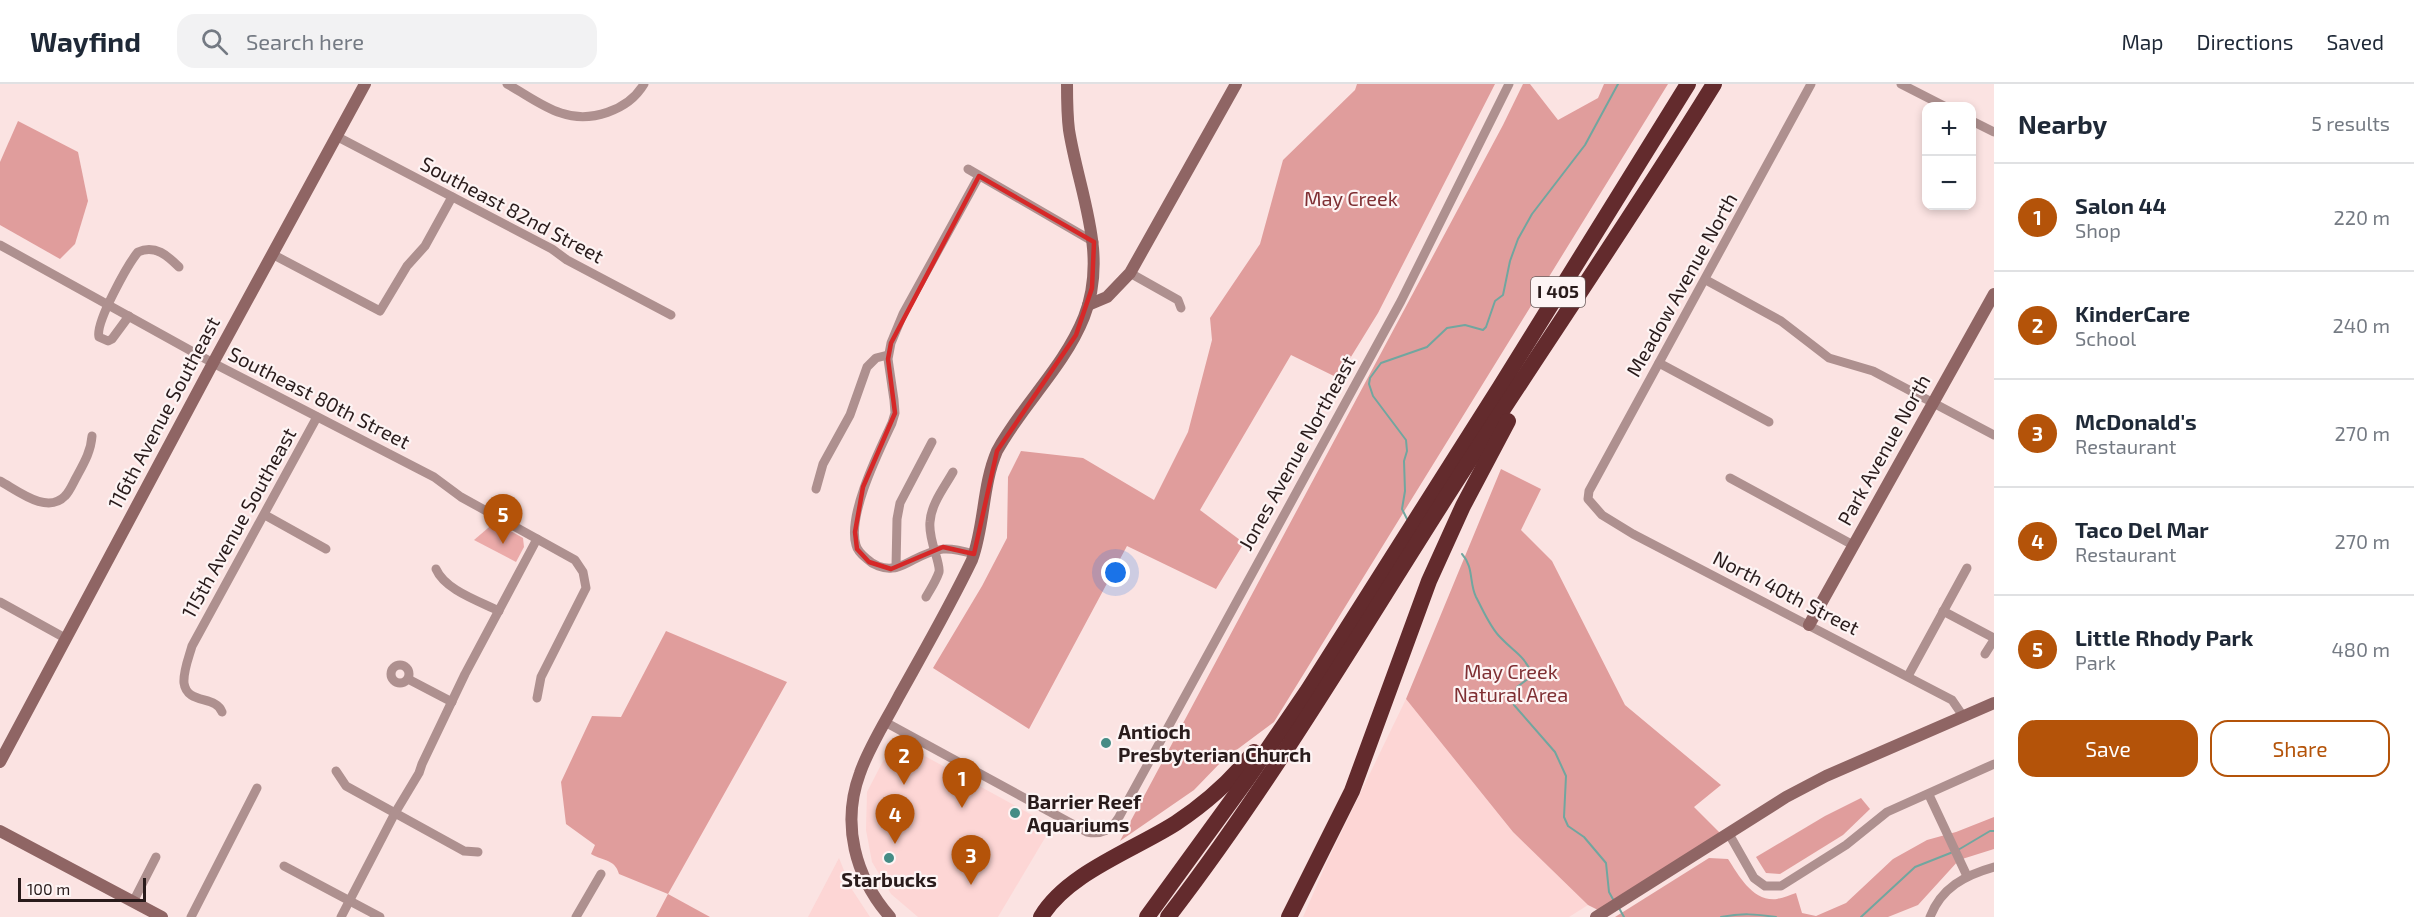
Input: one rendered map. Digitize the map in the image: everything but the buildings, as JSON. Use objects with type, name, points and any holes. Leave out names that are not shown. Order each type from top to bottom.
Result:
[{"type":"highway","name":"I 405","points":[[1168,917],[1277,765],[1500,387],[1688,84]]},
{"type":"highway","name":"I 405","points":[[1443,487],[1556,330],[1652,185],[1714,84]]},
{"type":"highway","points":[[1289,917],[1312,876],[1352,791],[1429,581],[1463,506],[1556,330]]},
{"type":"highway","name":"I 405","points":[[1147,917],[1248,778],[1346,629],[1390,573]]},
{"type":"highway","points":[[1041,917],[1062,892],[1094,870],[1174,824],[1213,796],[1242,768],[1261,745],[1346,629]]},
{"type":"street","name":"116th Avenue Southeast","points":[[0,762],[365,84]]},
{"type":"street","points":[[507,84],[559,112],[578,116],[606,113],[630,100],[644,84]]},
{"type":"street","points":[[890,917],[870,890],[860,869],[852,833],[853,799],[860,770],[974,554],[989,472],[997,451],[1076,335],[1092,288],[1094,242],[1069,132],[1067,84]]},
{"type":"street","points":[[1088,305],[1107,297],[1130,273],[1236,84]]},
{"type":"street","name":"Jones Avenue Northeast","points":[[885,722],[1087,832],[1106,831],[1119,817],[1401,301],[1509,84]]},
{"type":"street","name":"Meadow Avenue North","points":[[1589,503],[1587,495],[1589,491],[1811,84]]},
{"type":"street","points":[[1901,84],[1936,102]]},
{"type":"street","points":[[1976,123],[1994,132]]},
{"type":"street","name":"Southeast 82nd Street","points":[[336,136],[671,315]]},
{"type":"street","points":[[968,169],[1094,242]]},
{"type":"street","points":[[974,554],[943,547],[896,567],[879,566],[869,562],[857,549],[855,543],[856,522],[863,487],[895,412],[888,355],[903,314],[979,176]]},
{"type":"street","points":[[272,254],[380,311],[407,266],[424,246],[452,197]]},
{"type":"street","name":"Southeast 80th Street","points":[[0,245],[213,363],[434,477],[461,497],[575,560],[584,572],[586,588],[541,677],[537,698]]},
{"type":"street","points":[[129,316],[112,339],[99,337],[98,327],[108,305],[138,252],[145,249],[159,252],[180,267]]},
{"type":"street","points":[[1130,273],[1178,300],[1181,308]]},
{"type":"street","points":[[1706,280],[1781,321],[1829,358],[1873,371],[1994,435]]},
{"type":"street","name":"Park Avenue North","points":[[1809,625],[1994,294]]},
{"type":"street","points":[[816,489],[823,464],[850,415],[867,367],[876,358],[888,355]]},
{"type":"street","points":[[1659,363],[1769,422]]},
{"type":"street","name":"115th Avenue Southeast","points":[[222,712],[217,704],[192,696],[186,689],[184,677],[192,646],[317,417]]},
{"type":"street","points":[[0,480],[36,500],[44,503],[57,502],[67,495],[89,453],[92,436]]},
{"type":"street","points":[[896,567],[897,519],[900,503],[932,442]]},
{"type":"street","points":[[926,597],[939,572],[939,564],[929,533],[930,517],[953,472]]},
{"type":"street","points":[[1730,478],[1853,545]]},
{"type":"street","name":"North 40th Street","points":[[1589,503],[1602,516],[1633,534],[1908,675],[1952,700],[1963,716]]},
{"type":"street","points":[[265,515],[326,549]]},
{"type":"street","points":[[341,917],[395,813],[419,773],[479,648],[537,538]]},
{"type":"street","points":[[1908,675],[1967,568]]},
{"type":"street","points":[[436,569],[439,576],[451,586],[499,611]]},
{"type":"street","points":[[0,616],[3,604],[65,638]]},
{"type":"street","points":[[1943,611],[1994,639],[1985,654]]},
{"type":"street","points":[[408,679],[452,702]]},
{"type":"street","points":[[1596,917],[1786,797],[1826,776],[1994,703]]},
{"type":"street","points":[[1729,834],[1754,878],[1765,886],[1776,888],[1787,884],[1846,845],[1879,817],[1994,764]]},
{"type":"street","points":[[336,771],[346,786],[464,851],[478,852]]},
{"type":"street","points":[[191,917],[257,788]]},
{"type":"street","points":[[1929,795],[1967,876]]},
{"type":"street","points":[[0,831],[162,917]]},
{"type":"street","points":[[133,902],[156,856]]},
{"type":"street","points":[[284,866],[380,917]]},
{"type":"street","points":[[1930,917],[1941,895],[1950,886],[1967,876],[1994,867]]},
{"type":"street","points":[[576,917],[600,874]]},
{"type":"highlighted area","points":[[979,176],[1094,242],[1092,288],[1076,335],[997,451],[974,554],[943,547],[891,569],[869,562],[857,549],[855,532],[863,487],[895,413],[888,359],[891,343]]},
{"type":"shaded area","points":[[495,522],[523,538],[524,547],[516,562],[474,540]]},
{"type":"shaded area","points":[[1406,699],[1513,832],[1588,905],[1569,917],[1303,917],[1326,864]]},
{"type":"shaded area","points":[[903,744],[1052,826],[998,917],[918,917],[891,894],[872,862],[866,830],[867,792],[883,761]]},
{"type":"shaded area","points":[[839,858],[851,888],[870,917],[808,917]]},
{"type":"green space","name":"May Creek","points":[[1357,84],[1495,84],[1378,313],[1338,378],[1291,355],[1200,510],[1244,543],[1216,589],[1127,546],[1029,729],[933,668],[982,586],[1007,538],[1008,477],[1021,451],[1083,458],[1154,500],[1188,432],[1212,340],[1210,318],[1260,244],[1283,160],[1355,90]]},
{"type":"green space","name":"May Creek","points":[[1523,84],[1530,84],[1558,120],[1598,98],[1604,84],[1668,84],[1274,722],[1223,760],[1194,790],[1120,841],[1503,125]]},
{"type":"green space","points":[[18,121],[78,152],[88,201],[75,244],[60,259],[0,225],[0,162]]},
{"type":"green space","name":"May Creek Natural Area","points":[[1501,469],[1541,489],[1521,530],[1552,561],[1625,705],[1721,785],[1694,807],[1721,834],[1598,910],[1588,905],[1513,832],[1406,699]]},
{"type":"green space","points":[[666,631],[787,682],[668,894],[619,874],[612,863],[591,854],[595,845],[566,824],[561,782],[592,716],[621,717]]},
{"type":"green space","points":[[1861,798],[1870,809],[1843,835],[1780,874],[1766,873],[1756,857],[1825,816]]},
{"type":"green space","points":[[1994,817],[1994,849],[1959,860],[1918,905],[1888,917],[1615,917],[1709,858],[1728,859],[1754,892],[1768,899],[1777,899],[1796,893],[1802,913],[1816,916],[1846,903],[1893,859],[1927,840],[1956,832]]},
{"type":"green space","points":[[668,894],[710,917],[656,917]]},
{"type":"waterway","name":"May Creek","points":[[1407,519],[1402,509],[1405,491],[1406,440],[1373,396],[1369,384],[1370,378],[1381,363],[1427,347],[1447,328],[1465,325],[1483,330],[1486,327],[1495,301],[1503,295],[1510,261],[1518,239],[1532,214],[1585,145],[1618,84]]},
{"type":"waterway","name":"May Creek","points":[[1462,554],[1470,570],[1476,597],[1490,623],[1496,633],[1522,658],[1533,675],[1517,687],[1514,705],[1555,752],[1566,776],[1564,817],[1568,826],[1584,837],[1606,863],[1609,892],[1614,901]]},
{"type":"waterway","name":"May Creek","points":[[1958,850],[1990,831],[1994,831]]},
{"type":"waterway","name":"May Creek","points":[[1861,917],[1915,867],[1953,852]]},
{"type":"waterway","name":"May Creek","points":[[1619,908],[1624,917]]},
{"type":"waterway","name":"May Creek","points":[[1721,917],[1748,914],[1776,917]]},
{"type":"place","name":"Little Rhody Park","points":[[503,544]]},
{"type":"place","name":"Antioch Presbyterian Church","points":[[1106,743]]},
{"type":"place","name":"KinderCare","points":[[904,785]]},
{"type":"place","name":"Salon 44","points":[[962,808]]},
{"type":"place","name":"Barrier Reef Aquariums","points":[[1015,813]]},
{"type":"place","name":"Taco Del Mar","points":[[895,844]]},
{"type":"place","name":"Starbucks","points":[[889,858]]},
{"type":"place","name":"McDonald's","points":[[971,885]]}]
